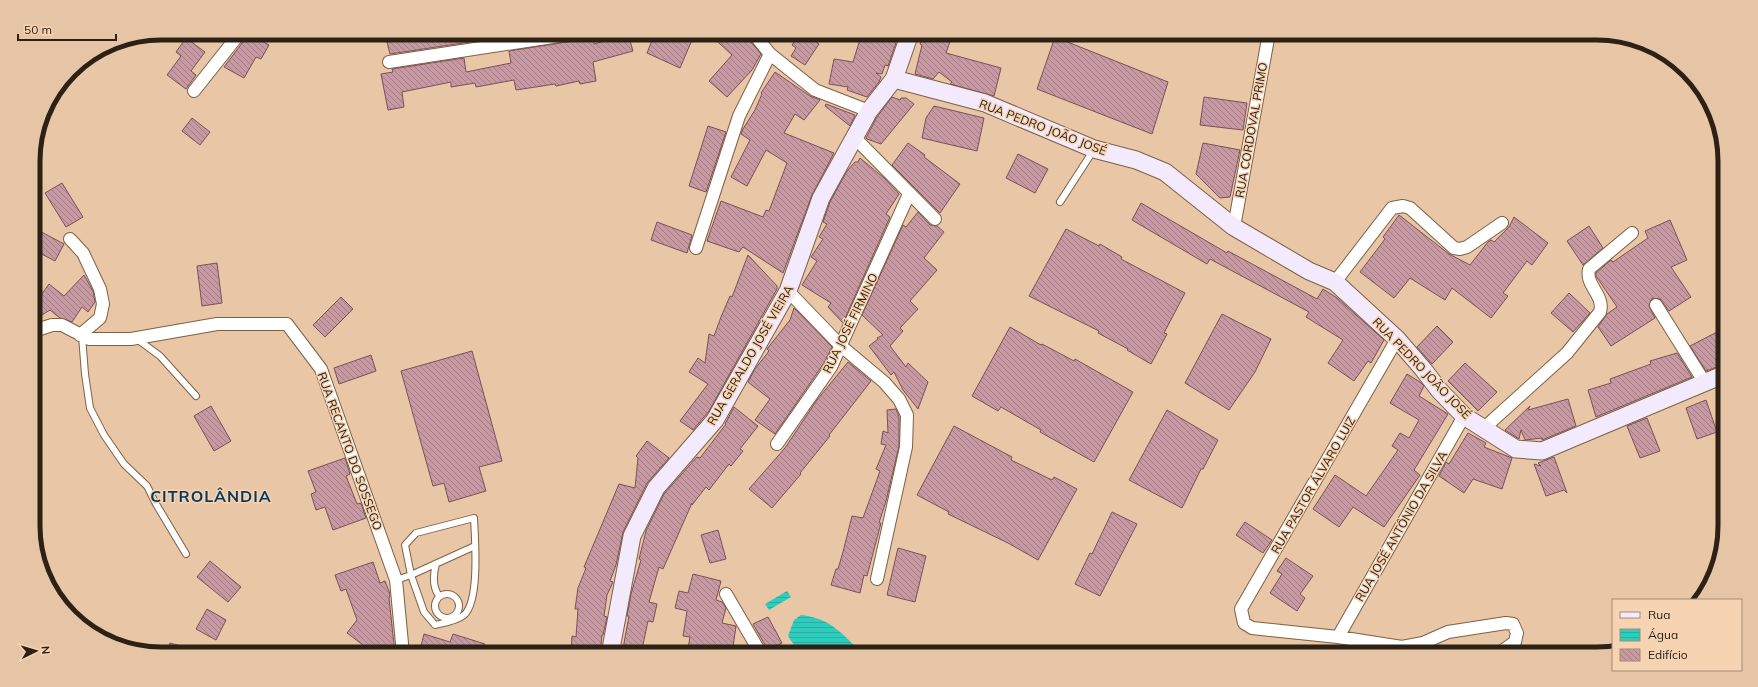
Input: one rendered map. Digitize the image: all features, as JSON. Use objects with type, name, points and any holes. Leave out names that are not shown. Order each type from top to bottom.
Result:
[{"type":"street","points":[[194,91],[234,40]]},
{"type":"street","points":[[389,62],[532,40]]},
{"type":"street","points":[[759,40],[770,54],[815,90],[869,111]]},
{"type":"street","name":"RUA GERALDO JOSÉ VIEIRA","points":[[611,647],[632,536],[656,488],[715,420],[788,291],[821,198],[869,111],[894,79],[908,40]]},
{"type":"street","name":"RUA CORDOVAL PRIMO","points":[[1234,227],[1268,40]]},
{"type":"street","points":[[696,248],[738,116],[770,54]]},
{"type":"street","name":"RUA PEDRO JOÃO JOSÉ","points":[[894,79],[985,103],[1094,149],[1136,160],[1165,172],[1234,227],[1309,271],[1335,282],[1397,339],[1464,416],[1516,449],[1542,451],[1718,377]]},
{"type":"street","points":[[854,137],[935,219]]},
{"type":"street","name":"RUA JOSÉ FIRMINO","points":[[777,444],[831,367],[909,194]]},
{"type":"street","points":[[1335,282],[1392,208],[1403,206],[1410,208],[1454,248],[1460,249],[1467,247],[1502,223]]},
{"type":"street","points":[[1483,428],[1567,353],[1600,312],[1602,306],[1601,300],[1589,280],[1589,269],[1632,233]]},
{"type":"street","points":[[70,239],[82,253],[100,290],[103,304],[100,318],[81,335]]},
{"type":"street","points":[[788,291],[841,346],[884,382],[899,399],[906,415],[906,447],[877,579]]},
{"type":"street","points":[[1656,305],[1705,383]]},
{"type":"street","name":"RUA RECANTO DO SOSSEGO","points":[[40,329],[52,325],[62,325],[88,339],[137,338],[217,324],[287,324],[321,369],[396,580],[402,647]]},
{"type":"street","name":"RUA PASTOR ÁLVARO LUIZ","points":[[1338,636],[1252,628],[1244,623],[1241,609],[1397,339]]},
{"type":"street","name":"RUA JOSÉ ANTÔNIO DA SILVA","points":[[1338,636],[1464,416]]},
{"type":"street","points":[[726,594],[757,647]]},
{"type":"street","points":[[1338,636],[1402,647],[1423,643],[1448,632],[1506,623],[1513,624],[1517,633],[1515,642],[1508,647]]},
{"type":"lane","points":[[1060,202],[1094,149]]},
{"type":"lane","points":[[81,335],[90,408],[104,435],[124,464],[147,486],[186,554]]},
{"type":"lane","points":[[137,338],[160,356],[196,396]]},
{"type":"lane","points":[[474,518],[475,576],[473,598],[464,615],[448,622],[435,625],[424,612],[411,575],[405,546],[416,533],[474,518]]},
{"type":"lane","points":[[396,580],[411,575],[475,546]]},
{"type":"lane","points":[[436,564],[433,574],[434,590],[439,596]]},
{"type":"lane","points":[[450,594],[456,599],[458,610],[454,616],[446,619],[442,618],[435,612],[434,603],[439,596],[450,594]]},
{"type":"water","points":[[787,591],[791,597],[769,610],[765,604]]},
{"type":"water","points":[[801,615],[821,620],[842,633],[856,647],[795,647],[788,636],[794,620]]},
{"type":"building","points":[[185,40],[189,40],[205,52],[191,71],[196,75],[186,89],[167,75],[181,56],[176,52]]},
{"type":"building","points":[[244,40],[260,40],[269,45],[261,59],[256,57],[244,78],[224,67]]},
{"type":"building","points":[[399,40],[483,40],[390,54],[387,42]]},
{"type":"building","points":[[580,40],[594,40],[594,44],[608,40],[630,40],[633,51],[593,62],[596,81],[580,84],[579,81],[556,86],[555,84],[516,90],[514,80],[476,87],[475,83],[451,87],[451,82],[402,92],[404,107],[388,110],[381,74],[393,72],[392,69],[464,58],[466,72],[511,63],[509,51]]},
{"type":"building","points":[[652,40],[692,40],[680,68],[647,53]]},
{"type":"building","points":[[716,40],[748,40],[761,54],[752,70],[727,97],[709,81],[732,55]]},
{"type":"building","points":[[795,40],[813,40],[819,44],[805,65],[791,56],[796,48],[792,45]]},
{"type":"building","points":[[860,40],[897,40],[888,66],[885,65],[882,74],[876,73],[881,77],[879,82],[867,97],[847,90],[848,87],[829,84],[834,59],[853,62]]},
{"type":"building","points":[[921,40],[951,40],[946,53],[1001,68],[994,96],[950,84],[952,82],[939,72],[933,79],[915,74],[922,45],[920,44]]},
{"type":"building","points":[[1054,40],[1063,40],[1168,82],[1152,134],[1037,89]]},
{"type":"building","points":[[775,72],[810,96],[820,100],[804,120],[795,114],[784,133],[834,153],[812,195],[783,273],[743,247],[739,252],[707,241],[721,201],[763,217],[766,210],[769,211],[787,163],[766,150],[747,186],[731,177],[750,140],[741,134],[743,129],[755,110],[762,94],[761,93]]},
{"type":"building","points":[[892,97],[900,100],[901,98],[906,98],[914,104],[881,144],[867,139],[866,138],[877,117]]},
{"type":"building","points":[[1204,97],[1247,103],[1243,130],[1200,125]]},
{"type":"building","points":[[826,104],[855,115],[850,126],[825,106]]},
{"type":"building","points":[[934,106],[984,118],[977,151],[922,138],[926,118]]},
{"type":"building","points":[[192,118],[210,132],[200,145],[182,131]]},
{"type":"building","points":[[708,126],[726,132],[706,192],[689,186]]},
{"type":"building","points":[[908,143],[960,184],[940,213],[892,165]]},
{"type":"building","points":[[1203,143],[1240,150],[1230,197],[1220,198],[1196,174]]},
{"type":"building","points":[[1018,154],[1048,169],[1035,193],[1006,178]]},
{"type":"building","points":[[860,158],[884,178],[899,194],[886,214],[890,217],[843,323],[828,307],[831,303],[802,285],[817,261],[811,257],[823,239],[819,237],[827,224],[823,222],[830,202],[847,171],[855,162],[858,162]]},
{"type":"building","points":[[62,183],[83,217],[66,227],[45,193]]},
{"type":"building","points":[[1141,203],[1227,253],[1228,251],[1317,299],[1323,289],[1337,298],[1384,340],[1371,363],[1368,361],[1354,381],[1328,363],[1343,340],[1306,317],[1309,312],[1210,259],[1207,264],[1132,220]]},
{"type":"building","points":[[918,212],[930,225],[937,226],[944,232],[924,258],[937,270],[910,301],[918,309],[900,328],[903,331],[890,346],[906,367],[908,363],[928,382],[918,409],[903,390],[894,372],[891,375],[869,346],[878,339],[877,338],[883,335],[862,315],[903,225],[906,227]]},
{"type":"building","points":[[1399,215],[1449,254],[1470,265],[1488,242],[1491,240],[1494,242],[1509,227],[1514,217],[1548,243],[1532,265],[1527,261],[1503,293],[1508,296],[1491,318],[1452,288],[1445,300],[1410,278],[1394,298],[1360,272],[1385,239],[1383,237]]},
{"type":"building","points":[[1670,220],[1687,260],[1671,267],[1691,297],[1669,311],[1660,299],[1652,298],[1649,306],[1655,318],[1611,346],[1598,327],[1607,314],[1617,307],[1596,276],[1596,273],[1611,260],[1613,262],[1648,238],[1645,231]]},
{"type":"building","points":[[657,222],[692,235],[687,253],[651,240]]},
{"type":"building","points":[[1589,226],[1603,248],[1583,265],[1567,241]]},
{"type":"building","points":[[1066,229],[1099,246],[1100,244],[1122,257],[1121,259],[1185,293],[1164,333],[1167,334],[1151,364],[1127,350],[1128,349],[1098,333],[1099,331],[1029,296]]},
{"type":"building","points":[[40,231],[64,244],[55,261],[40,253]]},
{"type":"building","points":[[748,255],[777,286],[777,289],[709,411],[693,430],[680,421],[708,384],[689,372],[698,358],[705,363],[709,334],[714,336],[730,296],[732,297]]},
{"type":"building","points":[[217,263],[222,303],[202,306],[197,266]]},
{"type":"building","points":[[84,275],[93,291],[95,302],[88,312],[82,307],[72,322],[60,318],[50,310],[40,316],[40,297],[49,284],[64,296]]},
{"type":"building","points":[[1569,293],[1590,313],[1573,332],[1551,313]]},
{"type":"building","points":[[341,297],[353,309],[325,337],[313,325]]},
{"type":"building","points":[[794,308],[832,347],[824,363],[775,434],[755,420],[770,399],[748,382],[755,369],[769,351],[767,349],[790,320]]},
{"type":"building","points":[[1222,314],[1271,339],[1255,372],[1229,410],[1185,383]]},
{"type":"building","points":[[1437,326],[1453,342],[1432,364],[1417,347]]},
{"type":"building","points":[[1010,327],[1041,345],[1042,344],[1074,361],[1075,359],[1133,392],[1094,462],[1040,432],[1041,430],[1001,407],[998,411],[972,396]]},
{"type":"building","points":[[1718,332],[1718,367],[1706,371],[1690,346]]},
{"type":"building","points":[[472,351],[502,461],[479,467],[486,491],[449,502],[444,483],[433,486],[401,371]]},
{"type":"building","points":[[1677,353],[1692,377],[1596,417],[1588,390],[1611,383],[1610,379],[1651,364],[1650,361]]},
{"type":"building","points":[[371,355],[376,371],[339,384],[334,368]]},
{"type":"building","points":[[848,362],[871,381],[800,473],[801,474],[772,508],[749,489],[785,448],[817,400]]},
{"type":"building","points":[[1465,363],[1497,392],[1478,411],[1448,381]]},
{"type":"building","points":[[1407,374],[1424,386],[1419,396],[1448,414],[1414,470],[1420,475],[1384,527],[1353,507],[1339,527],[1313,509],[1335,475],[1366,496],[1398,450],[1392,446],[1400,433],[1409,438],[1419,420],[1390,403]]},
{"type":"building","points":[[1568,399],[1576,426],[1542,440],[1542,438],[1525,440],[1521,430],[1519,439],[1505,430],[1530,406],[1528,410]]},
{"type":"building","points":[[1706,400],[1717,432],[1697,439],[1686,408]]},
{"type":"building","points":[[211,406],[231,441],[214,451],[194,416]]},
{"type":"building","points":[[734,407],[758,426],[740,449],[743,451],[731,466],[729,464],[709,490],[706,487],[692,505],[692,503],[663,569],[659,567],[649,602],[657,604],[653,622],[648,621],[642,647],[623,647],[631,594],[641,560],[639,559],[646,531],[664,494],[697,457],[700,458],[725,424]]},
{"type":"building","points":[[896,409],[899,417],[899,446],[867,576],[864,575],[860,593],[831,585],[836,569],[838,569],[852,516],[863,518],[880,471],[876,469],[886,445],[881,444],[883,431],[888,433],[887,410]]},
{"type":"building","points":[[1167,410],[1218,440],[1203,469],[1201,469],[1182,508],[1129,480]]},
{"type":"building","points":[[1647,418],[1660,451],[1640,458],[1627,426]]},
{"type":"building","points":[[954,426],[1012,457],[1011,460],[1052,480],[1054,477],[1077,489],[1038,560],[1008,543],[948,514],[949,512],[917,495]]},
{"type":"building","points":[[1468,433],[1486,443],[1484,447],[1512,458],[1502,489],[1473,479],[1464,493],[1439,476],[1446,462],[1449,464]]},
{"type":"building","points":[[647,441],[669,458],[647,483],[623,532],[616,565],[610,581],[613,582],[607,595],[604,616],[607,617],[602,635],[601,647],[571,647],[572,636],[576,637],[578,609],[575,609],[578,588],[586,568],[584,567],[619,484],[635,488],[638,458],[636,456]]},
{"type":"building","points":[[1554,457],[1567,493],[1564,490],[1546,496],[1534,464],[1541,466],[1538,463]]},
{"type":"building","points":[[345,458],[350,474],[346,476],[357,504],[361,503],[366,518],[333,530],[325,507],[316,510],[311,494],[316,492],[308,471]]},
{"type":"building","points":[[1112,512],[1137,524],[1100,596],[1075,584],[1090,553],[1092,554]]},
{"type":"building","points":[[1245,522],[1272,540],[1263,553],[1236,535]]},
{"type":"building","points":[[718,530],[726,559],[710,563],[701,535]]},
{"type":"building","points":[[898,548],[926,556],[915,602],[887,595]]},
{"type":"building","points":[[1286,558],[1313,576],[1300,594],[1305,598],[1297,611],[1270,593],[1282,574],[1277,571]]},
{"type":"building","points":[[210,561],[241,587],[228,602],[197,577]]},
{"type":"building","points":[[373,562],[380,583],[385,581],[390,594],[389,598],[394,647],[366,647],[347,633],[357,620],[346,589],[341,591],[335,575]]},
{"type":"building","points":[[693,574],[721,581],[716,600],[722,602],[726,608],[722,623],[736,626],[733,647],[688,647],[690,637],[683,636],[687,611],[675,608],[679,591],[688,593]]},
{"type":"building","points":[[207,609],[226,620],[216,640],[196,629]]},
{"type":"building","points":[[768,617],[782,643],[774,647],[766,647],[753,624]]},
{"type":"building","points":[[424,634],[450,642],[453,634],[485,644],[484,647],[421,647]]},
{"type":"building","points":[[170,643],[185,647],[169,647]]},
{"type":"district","name":"CITROLÂNDIA","points":[[211,496]]}]
